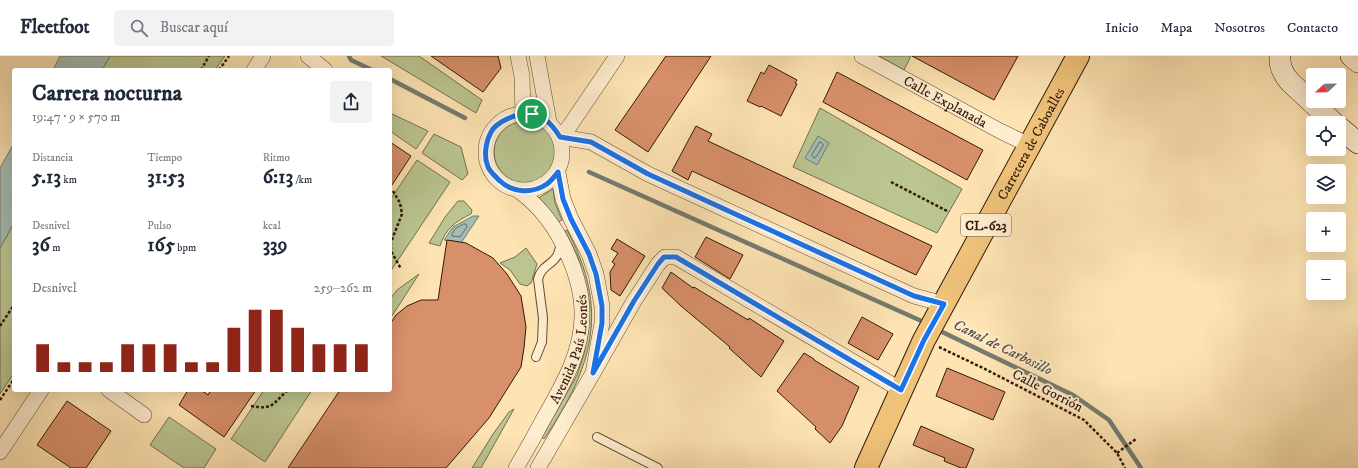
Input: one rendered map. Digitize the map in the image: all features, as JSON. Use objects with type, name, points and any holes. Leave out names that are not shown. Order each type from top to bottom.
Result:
[{"type":"main road","name":"Carretera de Caboalles","points":[[866,468],[925,338],[1078,56]]},
{"type":"main road","points":[[1351,56],[1358,62]]},
{"type":"main road","points":[[1280,57],[1283,72],[1290,82],[1326,116]]},
{"type":"main road","points":[[1346,133],[1358,143]]},
{"type":"street","points":[[255,68],[263,56]]},
{"type":"street","points":[[308,56],[323,68]]},
{"type":"street","points":[[518,56],[522,76],[523,114]]},
{"type":"street","points":[[537,56],[549,122],[560,137],[563,160],[558,172],[548,183],[534,190],[519,191],[506,187],[495,177],[488,167],[486,153],[488,140],[494,128],[506,119],[523,114],[532,114],[549,122]]},
{"type":"street","points":[[560,137],[569,127],[617,56]]},
{"type":"street","name":"Calle Explanada","points":[[862,56],[1000,131],[1029,145]]},
{"type":"street","points":[[560,137],[591,142],[648,174],[914,296],[941,310]]},
{"type":"street","name":"Avenida País Leonés","points":[[538,468],[593,373],[602,323],[602,306],[596,274],[589,254],[566,206],[558,172]]},
{"type":"street","name":"Avenida País Leonés","points":[[516,468],[566,380],[575,354],[581,329],[582,314],[581,300],[575,272],[562,241],[550,222],[532,201],[519,191]]},
{"type":"street","points":[[593,373],[634,301],[658,264],[664,257],[676,257],[901,390]]},
{"type":"street","points":[[602,306],[609,310],[621,309],[634,301]]},
{"type":"street","points":[[0,452],[40,392]]},
{"type":"street","points":[[111,392],[144,415]]},
{"type":"lane","points":[[536,357],[542,342],[543,318],[538,279],[545,266],[557,257],[562,241]]},
{"type":"lane","points":[[597,437],[658,468]]},
{"type":"path","points":[[202,68],[209,56]]},
{"type":"path","points":[[221,68],[229,56]]},
{"type":"path","points":[[891,182],[949,212]]},
{"type":"path","points":[[392,191],[400,203],[402,214],[392,239]]},
{"type":"path","points":[[392,253],[401,269]]},
{"type":"path","points":[[0,326],[12,308]]},
{"type":"path","name":"Calle Gorrión","points":[[925,338],[1084,420],[1116,453],[1125,468]]},
{"type":"path","points":[[0,400],[12,382]]},
{"type":"path","points":[[251,406],[264,408],[273,405],[286,392]]},
{"type":"path","points":[[1116,453],[1136,439]]},
{"type":"green space","points":[[110,56],[225,56],[216,68],[103,68]]},
{"type":"green space","points":[[381,56],[419,56],[482,100],[476,113]]},
{"type":"green space","points":[[879,56],[911,56],[904,70]]},
{"type":"green space","points":[[820,108],[962,189],[937,233],[793,167]]},
{"type":"green space","points":[[392,114],[428,131],[416,149],[392,132]]},
{"type":"green space","points":[[519,121],[531,121],[547,130],[554,140],[556,152],[554,164],[547,174],[531,183],[519,183],[508,178],[499,169],[494,158],[494,146],[499,135],[508,126]]},
{"type":"green space","points":[[434,134],[461,147],[468,174],[462,180],[422,153]]},
{"type":"green space","points":[[417,160],[450,182],[392,269],[392,197]]},
{"type":"green space","points":[[553,189],[555,203],[562,220],[558,222],[537,199]]},
{"type":"green space","points":[[458,201],[464,201],[472,210],[471,214],[448,230],[440,246],[429,243],[445,217]]},
{"type":"green space","points":[[12,227],[12,376],[0,394],[0,248]]},
{"type":"green space","points":[[567,230],[580,259],[588,286],[592,312],[590,338],[584,362],[574,387],[561,413],[544,439],[542,437],[577,375],[584,354],[588,333],[585,281],[578,257],[565,231]]},
{"type":"green space","points":[[526,248],[537,264],[531,283],[527,286],[520,284],[510,270],[500,263],[515,257]]},
{"type":"green space","points":[[419,274],[392,316],[392,296],[397,290]]},
{"type":"green space","points":[[263,392],[311,392],[265,462],[231,439]]},
{"type":"green space","points":[[514,409],[481,468],[472,468],[493,434],[509,412]]},
{"type":"green space","points":[[169,417],[216,449],[204,468],[184,468],[150,445]]},
{"type":"water","points":[[60,56],[110,56],[103,68],[54,68]]},
{"type":"water","points":[[818,136],[829,143],[817,165],[805,158]]},
{"type":"water","points":[[12,147],[12,227],[0,248],[0,168]]},
{"type":"water","points":[[473,216],[479,216],[461,243],[444,240],[453,227]]},
{"type":"building","points":[[431,56],[498,56],[501,68],[483,92]]},
{"type":"building","points":[[666,56],[711,56],[648,152],[615,130]]},
{"type":"building","points":[[912,56],[1018,56],[994,100]]},
{"type":"building","points":[[769,65],[797,80],[795,83],[797,84],[781,116],[747,101],[761,72],[764,74]]},
{"type":"building","points":[[837,72],[983,150],[967,180],[823,102]]},
{"type":"building","points":[[696,126],[712,134],[708,141],[932,246],[916,275],[692,171],[688,180],[672,171]]},
{"type":"building","points":[[392,143],[411,156],[392,185]]},
{"type":"building","points":[[706,237],[743,255],[730,279],[695,257]]},
{"type":"building","points":[[617,239],[645,256],[620,296],[611,290],[610,272],[615,264],[612,262],[618,253],[611,249]]},
{"type":"building","points":[[447,240],[466,243],[493,258],[507,274],[521,296],[526,327],[521,367],[489,418],[446,468],[288,468],[339,392],[392,392],[392,321],[396,315],[407,306],[421,300],[438,300]]},
{"type":"building","points":[[671,272],[693,288],[694,287],[748,320],[749,318],[784,341],[761,377],[729,348],[730,347],[662,288]]},
{"type":"building","points":[[862,317],[893,334],[878,360],[848,343]]},
{"type":"building","points":[[804,353],[859,387],[842,426],[830,443],[815,429],[816,427],[777,391]]},
{"type":"building","points":[[947,368],[1005,392],[993,420],[936,396]]},
{"type":"building","points":[[187,392],[204,392],[208,395],[210,392],[255,392],[224,437],[179,405]]},
{"type":"building","points":[[67,401],[111,431],[86,468],[71,468],[37,445]]},
{"type":"building","points":[[921,426],[974,449],[966,468],[961,468],[944,461],[945,458],[913,445]]},
{"type":"waterway","name":"Canal de Carbosillo","points":[[349,56],[351,60],[368,68]]},
{"type":"waterway","name":"Canal de Carbosillo","points":[[392,80],[465,118]]},
{"type":"waterway","name":"Canal de Carbosillo","points":[[589,172],[926,323]]},
{"type":"waterway","name":"Canal de Carbosillo","points":[[936,329],[1073,395],[1109,420],[1141,468]]},
{"type":"route","points":[[532,114],[549,122],[560,137],[591,142],[648,174],[914,296],[944,304],[924,340],[901,390],[676,257],[664,257],[658,264],[634,301],[593,373],[602,323],[602,306],[596,274],[589,254],[571,219],[563,199],[558,172],[548,183],[534,190],[519,191],[506,187],[495,177],[488,167],[486,153],[488,140],[494,128],[506,119],[517,115],[532,114]]}]
